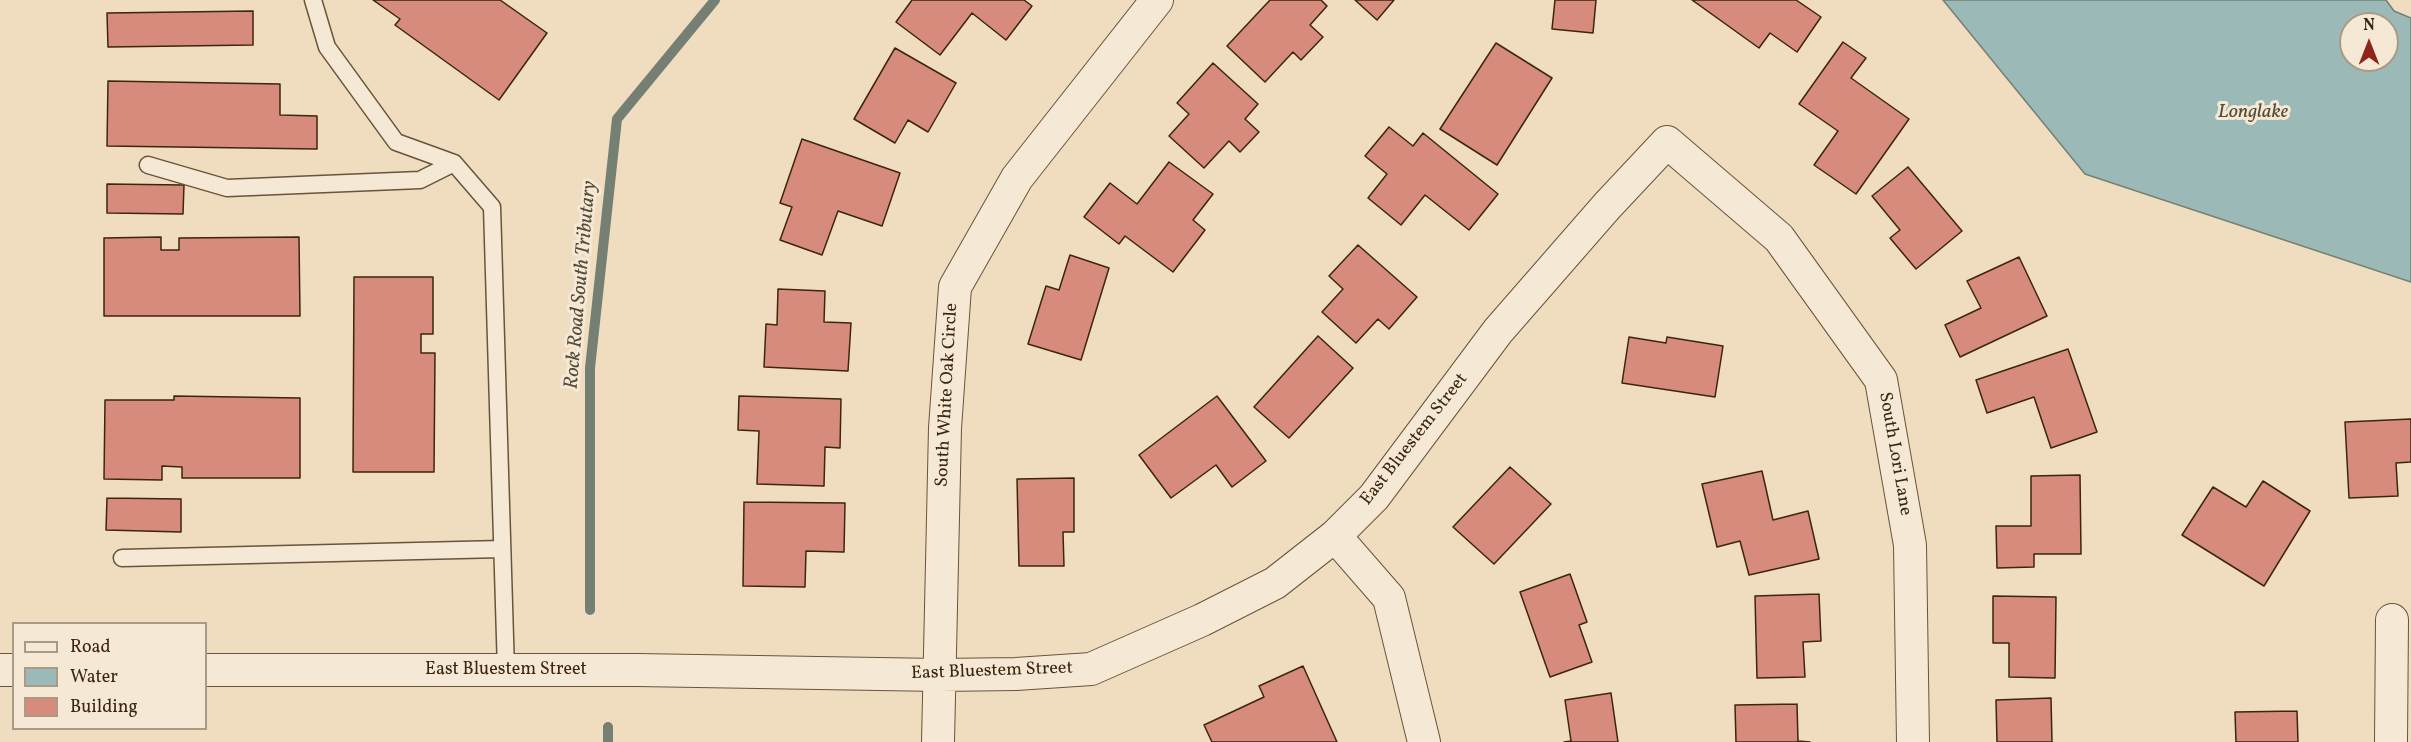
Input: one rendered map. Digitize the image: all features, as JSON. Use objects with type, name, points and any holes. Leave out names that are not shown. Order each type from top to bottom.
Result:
[{"type":"street","name":"South White Oak Circle","points":[[938,742],[945,428],[955,287],[1017,178],[1157,0]]},
{"type":"street","name":"East Bluestem Street","points":[[207,670],[637,670],[939,675],[1016,674],[1091,669],[1202,620],[1275,583],[1335,536],[1374,497],[1498,331],[1607,206],[1667,142]]},
{"type":"street","name":"South Lori Lane","points":[[1667,142],[1779,238],[1881,380],[1910,545],[1913,742]]},
{"type":"street","points":[[1335,536],[1389,598],[1424,742]]},
{"type":"street","points":[[2391,742],[2392,620]]},
{"type":"lane","points":[[313,0],[327,47],[396,142],[454,163],[492,207],[506,671]]},
{"type":"lane","points":[[148,165],[227,188],[420,180],[454,163]]},
{"type":"lane","points":[[122,558],[502,549]]},
{"type":"water","name":"Longlake","points":[[1943,0],[2386,0],[2396,12],[2339,12],[2339,72],[2399,72],[2399,13],[2411,18],[2411,282],[2085,174]]},
{"type":"building","points":[[373,0],[500,0],[547,33],[499,100],[395,25],[400,19]]},
{"type":"building","points":[[912,0],[1024,0],[1032,6],[1006,40],[972,13],[940,55],[896,22]]},
{"type":"building","points":[[1270,0],[1321,0],[1327,6],[1310,25],[1323,37],[1301,60],[1293,52],[1265,82],[1227,46]]},
{"type":"building","points":[[1355,0],[1394,0],[1377,20]]},
{"type":"building","points":[[1555,0],[1596,0],[1593,33],[1552,29]]},
{"type":"building","points":[[1692,0],[1796,0],[1821,17],[1797,52],[1770,33],[1759,48]]},
{"type":"building","points":[[253,11],[253,45],[108,47],[107,13]]},
{"type":"building","points":[[1843,42],[1866,58],[1851,78],[1909,119],[1856,194],[1814,165],[1838,131],[1799,104]]},
{"type":"building","points":[[1496,43],[1552,78],[1497,165],[1440,129]]},
{"type":"building","points":[[895,48],[956,83],[928,132],[908,120],[895,143],[854,119]]},
{"type":"building","points":[[1213,63],[1258,104],[1245,119],[1259,132],[1240,152],[1229,141],[1204,168],[1169,136],[1189,114],[1177,103]]},
{"type":"building","points":[[108,81],[280,84],[280,115],[317,116],[317,149],[107,146]]},
{"type":"building","points":[[1389,127],[1413,146],[1423,133],[1498,194],[1469,230],[1425,195],[1401,225],[1368,198],[1387,174],[1365,156]]},
{"type":"building","points":[[802,139],[900,173],[882,226],[838,211],[822,255],[780,240],[792,207],[780,203]]},
{"type":"building","points":[[1169,162],[1213,194],[1193,220],[1205,230],[1173,272],[1125,236],[1119,244],[1084,217],[1110,183],[1137,204]]},
{"type":"building","points":[[1908,167],[1962,231],[1916,269],[1890,238],[1900,230],[1872,196]]},
{"type":"building","points":[[107,184],[184,185],[183,214],[107,213]]},
{"type":"building","points":[[161,237],[161,250],[179,250],[179,238],[299,237],[300,316],[104,316],[104,238]]},
{"type":"building","points":[[1358,245],[1417,297],[1389,329],[1378,319],[1356,343],[1322,312],[1343,289],[1329,276]]},
{"type":"building","points":[[1070,255],[1109,268],[1081,360],[1028,344],[1046,286],[1059,290]]},
{"type":"building","points":[[2019,257],[2047,316],[1960,357],[1945,325],[1981,308],[1967,281]]},
{"type":"building","points":[[354,277],[433,277],[433,334],[421,334],[421,353],[435,353],[434,472],[353,472]]},
{"type":"building","points":[[778,289],[825,291],[824,322],[851,323],[848,371],[764,367],[766,324],[777,325]]},
{"type":"building","points":[[1318,336],[1353,368],[1289,438],[1254,407]]},
{"type":"building","points":[[1629,337],[1666,343],[1667,337],[1723,346],[1715,397],[1622,383]]},
{"type":"building","points":[[2068,349],[2097,432],[2051,448],[2034,397],[1987,413],[1976,380]]},
{"type":"building","points":[[174,396],[300,398],[300,478],[182,478],[182,467],[162,466],[162,480],[104,479],[105,400],[174,400]]},
{"type":"building","points":[[739,396],[841,399],[840,448],[825,447],[824,486],[757,484],[759,431],[738,430]]},
{"type":"building","points":[[1217,396],[1266,461],[1232,487],[1216,465],[1171,498],[1139,455]]},
{"type":"building","points":[[2411,419],[2411,462],[2396,463],[2398,496],[2349,498],[2345,422]]},
{"type":"building","points":[[1510,467],[1551,504],[1494,564],[1453,527]]},
{"type":"building","points":[[1762,471],[1773,520],[1808,511],[1819,559],[1749,575],[1740,541],[1717,547],[1702,484]]},
{"type":"building","points":[[2080,475],[2081,554],[2034,554],[2034,567],[1997,568],[1996,526],[2031,526],[2031,476]]},
{"type":"building","points":[[1074,478],[1074,532],[1063,532],[1064,566],[1019,566],[1017,479]]},
{"type":"building","points":[[2263,481],[2310,511],[2264,586],[2182,535],[2213,487],[2246,507]]},
{"type":"building","points":[[107,498],[181,499],[181,532],[106,530]]},
{"type":"building","points":[[744,502],[845,503],[844,552],[806,551],[805,587],[743,586]]},
{"type":"building","points":[[1570,574],[1587,622],[1579,625],[1592,662],[1550,677],[1520,592]]},
{"type":"building","points":[[1819,594],[1821,641],[1803,642],[1805,677],[1757,678],[1755,596]]},
{"type":"building","points":[[1993,596],[2056,597],[2055,678],[2009,677],[2009,643],[1993,643]]},
{"type":"building","points":[[1303,666],[1337,742],[1212,742],[1204,725],[1264,697],[1259,686]]},
{"type":"building","points":[[1611,693],[1618,742],[1564,742],[1571,741],[1565,700]]},
{"type":"building","points":[[2051,698],[2052,742],[1997,742],[1996,700]]},
{"type":"building","points":[[1797,704],[1798,741],[1810,742],[1736,742],[1735,705]]},
{"type":"building","points":[[2297,711],[2298,742],[2236,742],[2235,712]]},
{"type":"waterway","name":"Rock Road South Tributary","points":[[590,610],[590,368],[617,119],[715,0]]},
{"type":"waterway","points":[[608,727],[608,742]]}]
